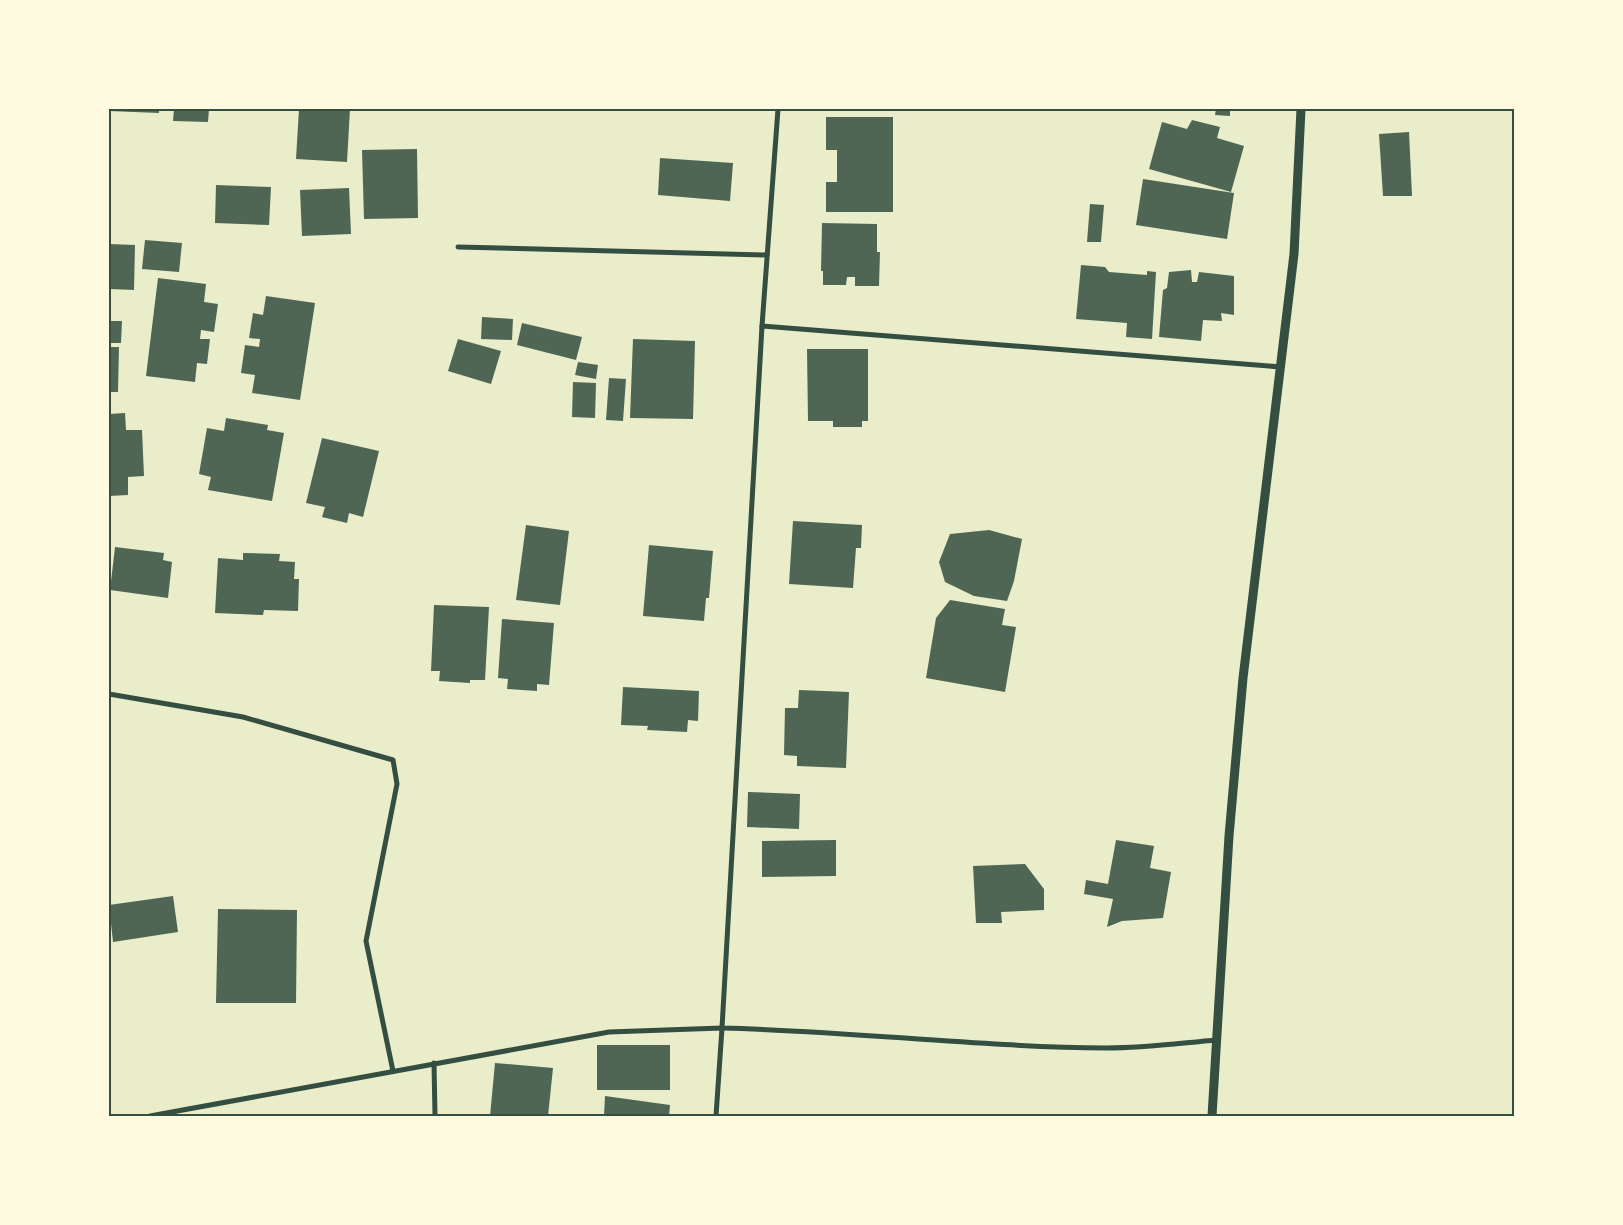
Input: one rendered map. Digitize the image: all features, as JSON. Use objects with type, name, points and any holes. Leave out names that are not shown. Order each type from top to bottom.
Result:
[{"type":"street","points":[[716,1116],[762,326],[778,109]]},
{"type":"street","points":[[1212,1116],[1229,836],[1243,678],[1294,254],[1301,109]]},
{"type":"street","points":[[458,247],[767,255]]},
{"type":"street","points":[[762,326],[1281,368]]},
{"type":"street","points":[[109,694],[244,717],[393,760],[396,784],[366,941],[393,1071]]},
{"type":"street","points":[[150,1116],[609,1032],[722,1028],[804,1030],[1109,1048],[1217,1040]]},
{"type":"street","points":[[434,1063],[435,1116]]},
{"type":"building","points":[[109,109],[159,109],[159,113],[109,111]]},
{"type":"building","points":[[174,109],[209,109],[208,122],[173,121]]},
{"type":"building","points":[[299,109],[350,109],[347,162],[296,159]]},
{"type":"building","points":[[1216,109],[1230,109],[1230,116],[1215,115]]},
{"type":"building","points":[[826,117],[893,117],[893,212],[826,212],[826,182],[837,182],[837,150],[826,150]]},
{"type":"building","points":[[1192,120],[1220,127],[1217,138],[1244,146],[1231,192],[1149,169],[1162,122],[1187,129]]},
{"type":"building","points":[[1409,132],[1412,196],[1383,196],[1379,134]]},
{"type":"building","points":[[417,149],[418,218],[364,219],[362,150]]},
{"type":"building","points":[[660,158],[733,163],[730,201],[658,195]]},
{"type":"building","points":[[1143,179],[1234,193],[1227,239],[1136,225]]},
{"type":"building","points":[[216,185],[271,187],[269,225],[215,223]]},
{"type":"building","points":[[349,188],[351,234],[302,236],[300,190]]},
{"type":"building","points":[[1090,204],[1104,205],[1101,242],[1087,242]]},
{"type":"building","points":[[822,223],[877,224],[877,252],[880,252],[879,286],[855,286],[855,277],[847,277],[846,285],[823,285],[823,271],[821,271]]},
{"type":"building","points":[[145,240],[182,243],[179,272],[142,269]]},
{"type":"building","points":[[109,244],[135,245],[134,290],[109,289]]},
{"type":"building","points":[[1081,265],[1105,267],[1109,272],[1147,275],[1147,271],[1156,272],[1152,339],[1126,337],[1127,323],[1076,319]]},
{"type":"building","points":[[1191,270],[1192,282],[1197,282],[1199,272],[1234,276],[1234,315],[1221,313],[1222,321],[1203,320],[1201,341],[1159,337],[1163,290],[1167,288],[1169,272]]},
{"type":"building","points":[[158,278],[206,284],[204,302],[218,304],[214,332],[201,330],[200,339],[210,339],[207,364],[197,363],[195,382],[146,376]]},
{"type":"building","points":[[266,296],[315,303],[300,400],[252,393],[255,375],[241,373],[245,345],[259,347],[260,339],[249,338],[253,313],[263,315]]},
{"type":"building","points":[[482,317],[513,319],[512,340],[481,339]]},
{"type":"building","points":[[109,321],[122,321],[121,343],[109,343]]},
{"type":"building","points":[[522,323],[582,337],[576,360],[517,345]]},
{"type":"building","points":[[458,339],[501,351],[491,384],[448,371]]},
{"type":"building","points":[[633,339],[695,341],[693,419],[630,418]]},
{"type":"building","points":[[109,347],[119,347],[118,392],[109,392]]},
{"type":"building","points":[[807,349],[868,349],[868,421],[862,421],[862,427],[833,427],[833,421],[808,421]]},
{"type":"building","points":[[578,362],[598,365],[596,379],[575,375]]},
{"type":"building","points":[[609,378],[626,379],[623,421],[606,420]]},
{"type":"building","points":[[573,382],[596,383],[595,418],[572,417]]},
{"type":"building","points":[[125,413],[126,430],[142,430],[144,476],[128,477],[128,495],[109,496],[109,414]]},
{"type":"building","points":[[226,418],[268,425],[267,430],[284,433],[272,501],[208,490],[211,477],[199,474],[207,428],[224,431]]},
{"type":"building","points":[[322,438],[379,451],[363,517],[349,513],[347,523],[322,517],[325,507],[306,503]]},
{"type":"building","points":[[793,521],[862,525],[861,548],[856,548],[853,588],[789,584]]},
{"type":"building","points":[[526,525],[569,531],[560,605],[516,600]]},
{"type":"building","points":[[989,530],[1022,539],[1014,581],[1007,601],[974,596],[945,582],[939,562],[950,534]]},
{"type":"building","points":[[649,545],[713,551],[709,598],[706,598],[704,621],[643,616]]},
{"type":"building","points":[[115,547],[164,553],[163,560],[172,562],[168,598],[110,590]]},
{"type":"building","points":[[243,553],[280,554],[279,561],[295,562],[294,579],[299,579],[298,611],[264,610],[263,615],[215,613],[218,558],[243,560]]},
{"type":"building","points":[[950,600],[1005,609],[1002,625],[1016,627],[1005,692],[926,678],[936,618]]},
{"type":"building","points":[[434,605],[489,607],[485,680],[470,680],[470,683],[439,681],[440,671],[431,671]]},
{"type":"building","points":[[502,619],[554,623],[549,685],[537,684],[537,691],[507,689],[508,679],[498,678]]},
{"type":"building","points":[[623,687],[699,691],[698,721],[688,720],[687,732],[647,730],[648,726],[621,725]]},
{"type":"building","points":[[799,690],[849,692],[846,768],[797,766],[797,756],[784,755],[785,708],[798,708]]},
{"type":"building","points":[[748,792],[800,794],[799,829],[747,827]]},
{"type":"building","points":[[836,840],[836,876],[762,877],[762,841]]},
{"type":"building","points":[[1116,840],[1154,846],[1150,868],[1171,872],[1163,918],[1122,921],[1107,927],[1113,899],[1084,894],[1086,880],[1108,884]]},
{"type":"building","points":[[1025,864],[1044,889],[1044,910],[1001,912],[1002,923],[976,923],[973,866]]},
{"type":"building","points":[[173,896],[178,932],[113,942],[109,905]]},
{"type":"building","points":[[218,909],[297,910],[296,1003],[216,1003]]},
{"type":"building","points":[[597,1045],[670,1045],[670,1090],[597,1090]]},
{"type":"building","points":[[495,1063],[553,1068],[548,1116],[490,1116]]},
{"type":"building","points":[[605,1096],[670,1105],[669,1116],[604,1116]]}]
